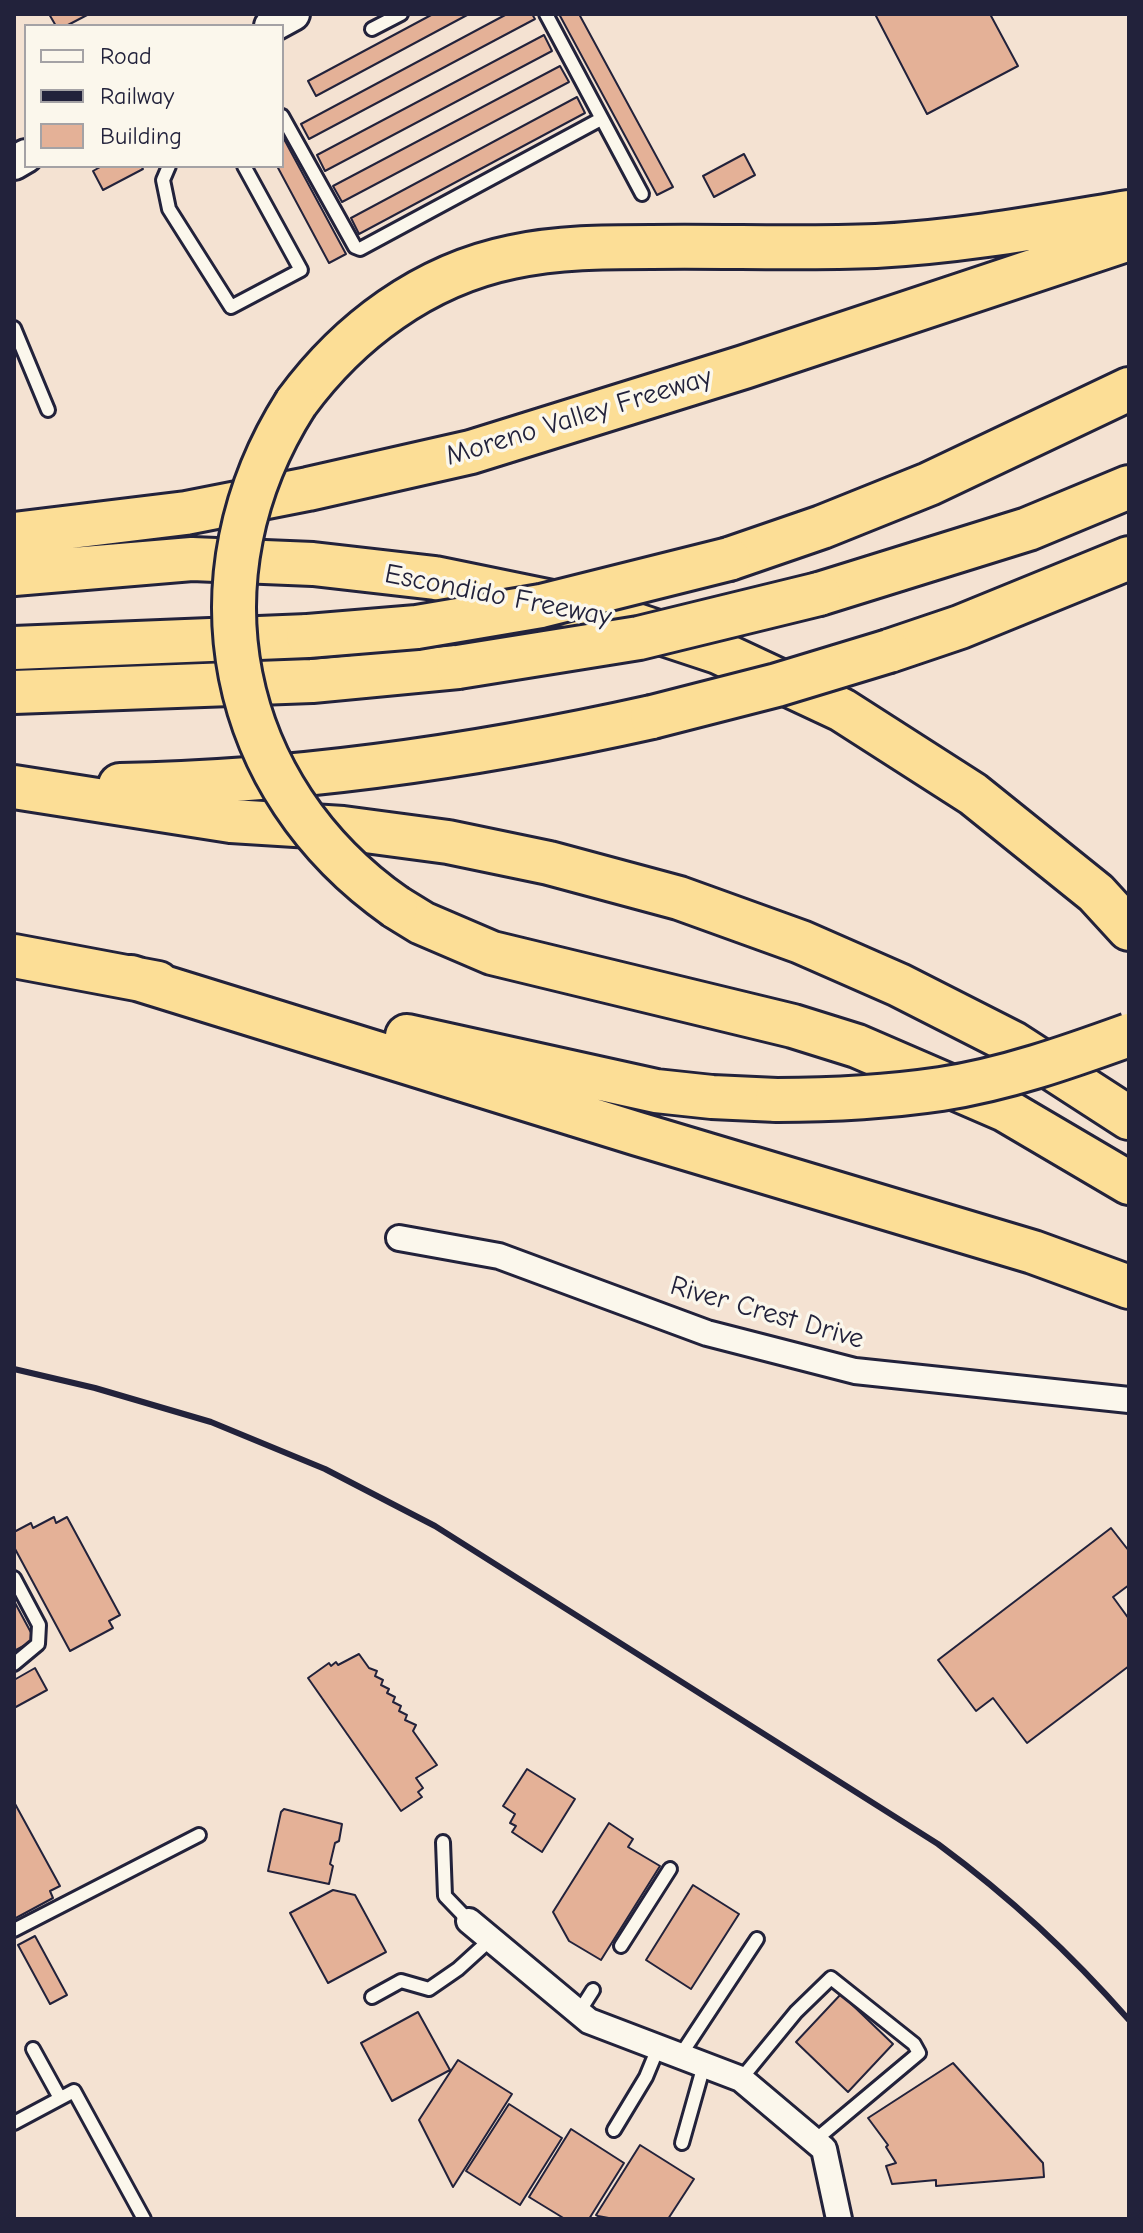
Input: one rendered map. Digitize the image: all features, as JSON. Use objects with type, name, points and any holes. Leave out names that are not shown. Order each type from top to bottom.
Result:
[{"type":"highway","points":[[1129,212],[946,240],[889,245],[559,250],[512,257],[459,273],[394,307],[349,340],[316,375],[276,433],[258,474],[239,537],[235,567],[235,631],[242,686],[262,745],[303,818],[339,861],[396,907],[422,923],[492,953],[793,1026],[857,1046],[1005,1110],[1129,1183]]},
{"type":"highway","name":"Moreno Valley Freeway","points":[[14,534],[186,513],[471,452],[744,367],[1129,239]]},
{"type":"highway","points":[[14,648],[308,636],[417,627],[541,606],[729,559],[822,527],[929,484],[1129,389]]},
{"type":"highway","points":[[14,692],[312,681],[458,667],[639,638],[819,594],[1028,529],[1129,487]]},
{"type":"highway","points":[[16,787],[143,785],[280,777],[460,755],[652,717],[777,685],[889,651],[960,627],[1129,558]]},
{"type":"highway","name":"Escondido Freeway","points":[[14,574],[192,559],[313,564],[435,578],[591,610],[718,652],[842,710],[973,794],[1096,893],[1129,929]]},
{"type":"highway","points":[[16,787],[231,821],[343,828],[448,842],[549,863],[679,898],[801,942],[899,985],[1013,1043],[1129,1118]]},
{"type":"highway","points":[[14,956],[131,977],[641,1089],[712,1097],[777,1100],[882,1097],[944,1089],[1036,1066],[1129,1035]]},
{"type":"highway","points":[[131,977],[1033,1252],[1129,1287]]},
{"type":"main road","points":[[275,24],[293,14]]},
{"type":"street","name":"River Crest Drive","points":[[399,1238],[499,1256],[707,1333],[855,1371],[1129,1400]]},
{"type":"street","points":[[469,1921],[589,2021],[741,2079],[824,2149],[839,2219]]},
{"type":"lane","points":[[372,29],[401,14]]},
{"type":"lane","points":[[546,14],[642,194]]},
{"type":"lane","points":[[284,120],[355,247],[360,249],[601,119]]},
{"type":"lane","points":[[168,168],[163,180],[169,209],[231,307],[301,270],[245,168]]},
{"type":"lane","points":[[14,328],[48,410]]},
{"type":"lane","points":[[14,1578],[39,1625],[38,1644],[14,1664]]},
{"type":"lane","points":[[14,1930],[199,1835]]},
{"type":"lane","points":[[443,1842],[445,1896],[469,1921]]},
{"type":"lane","points":[[621,1946],[670,1869]]},
{"type":"lane","points":[[372,1997],[401,1981],[429,1989],[458,1969],[491,1939]]},
{"type":"lane","points":[[614,2130],[646,2077],[757,1939]]},
{"type":"lane","points":[[741,2079],[796,2012],[831,1978],[914,2044],[919,2053],[814,2141]]},
{"type":"lane","points":[[579,2012],[593,1990]]},
{"type":"lane","points":[[33,2049],[60,2098]]},
{"type":"lane","points":[[682,2143],[704,2065]]},
{"type":"lane","points":[[14,2123],[74,2091],[144,2219]]},
{"type":"building","points":[[49,14],[89,14],[70,24],[55,24]]},
{"type":"building","points":[[433,14],[469,14],[316,96],[308,81]]},
{"type":"building","points":[[507,14],[532,14],[535,19],[309,139],[301,124]]},
{"type":"building","points":[[559,14],[579,14],[673,187],[657,195]]},
{"type":"building","points":[[875,14],[990,14],[1018,66],[927,114]]},
{"type":"building","points":[[544,35],[552,51],[325,171],[317,155]]},
{"type":"building","points":[[560,66],[569,82],[342,202],[333,186]]},
{"type":"building","points":[[577,97],[585,113],[359,234],[351,218]]},
{"type":"building","points":[[284,139],[346,254],[329,263],[278,168],[284,168]]},
{"type":"building","points":[[744,154],[755,175],[714,197],[703,176]]},
{"type":"building","points":[[98,168],[143,169],[103,190],[93,171]]},
{"type":"building","points":[[54,1517],[56,1523],[67,1517],[120,1615],[109,1621],[113,1628],[70,1651],[14,1547],[14,1532],[31,1523],[33,1528]]},
{"type":"building","points":[[1111,1528],[1129,1551],[1129,1585],[1113,1597],[1129,1619],[1129,1666],[1027,1743],[993,1698],[976,1711],[938,1660]]},
{"type":"building","points":[[14,1601],[35,1640],[14,1651]]},
{"type":"building","points":[[359,1654],[369,1668],[377,1671],[375,1676],[383,1680],[381,1685],[395,1697],[393,1702],[401,1706],[399,1711],[407,1715],[405,1720],[416,1725],[413,1731],[437,1765],[416,1778],[423,1788],[418,1792],[422,1797],[401,1811],[308,1678],[329,1663],[331,1666],[336,1662],[338,1665]]},
{"type":"building","points":[[35,1668],[47,1690],[14,1708],[14,1680]]},
{"type":"building","points":[[527,1769],[575,1799],[542,1852],[512,1832],[516,1826],[510,1823],[515,1814],[503,1806]]},
{"type":"building","points":[[14,1802],[60,1886],[50,1891],[53,1898],[14,1919]]},
{"type":"building","points":[[284,1809],[342,1824],[330,1864],[333,1866],[329,1884],[268,1871]]},
{"type":"building","points":[[609,1823],[633,1839],[628,1847],[660,1866],[601,1960],[569,1941],[553,1912]]},
{"type":"building","points":[[693,1885],[739,1914],[691,1989],[646,1960]]},
{"type":"building","points":[[333,1890],[355,1895],[386,1952],[328,1983],[290,1913]]},
{"type":"building","points":[[35,1936],[67,1995],[50,2004],[18,1945]]},
{"type":"building","points":[[841,1994],[893,2044],[848,2092],[796,2042]]},
{"type":"building","points":[[418,2012],[450,2070],[392,2101],[361,2043]]},
{"type":"building","points":[[458,2060],[512,2094],[453,2187],[419,2120]]},
{"type":"building","points":[[953,2063],[1043,2163],[1044,2177],[936,2186],[936,2180],[892,2184],[886,2166],[896,2163],[886,2147],[888,2145],[868,2118]]},
{"type":"building","points":[[509,2104],[562,2138],[520,2205],[466,2171]]},
{"type":"building","points":[[571,2129],[624,2163],[589,2219],[565,2219],[529,2197]]},
{"type":"building","points":[[640,2145],[694,2179],[668,2219],[614,2219],[596,2215]]},
{"type":"railway","points":[[14,1369],[95,1388],[211,1422],[325,1469],[435,1526],[938,1844],[1038,1927],[1129,2020]]}]
